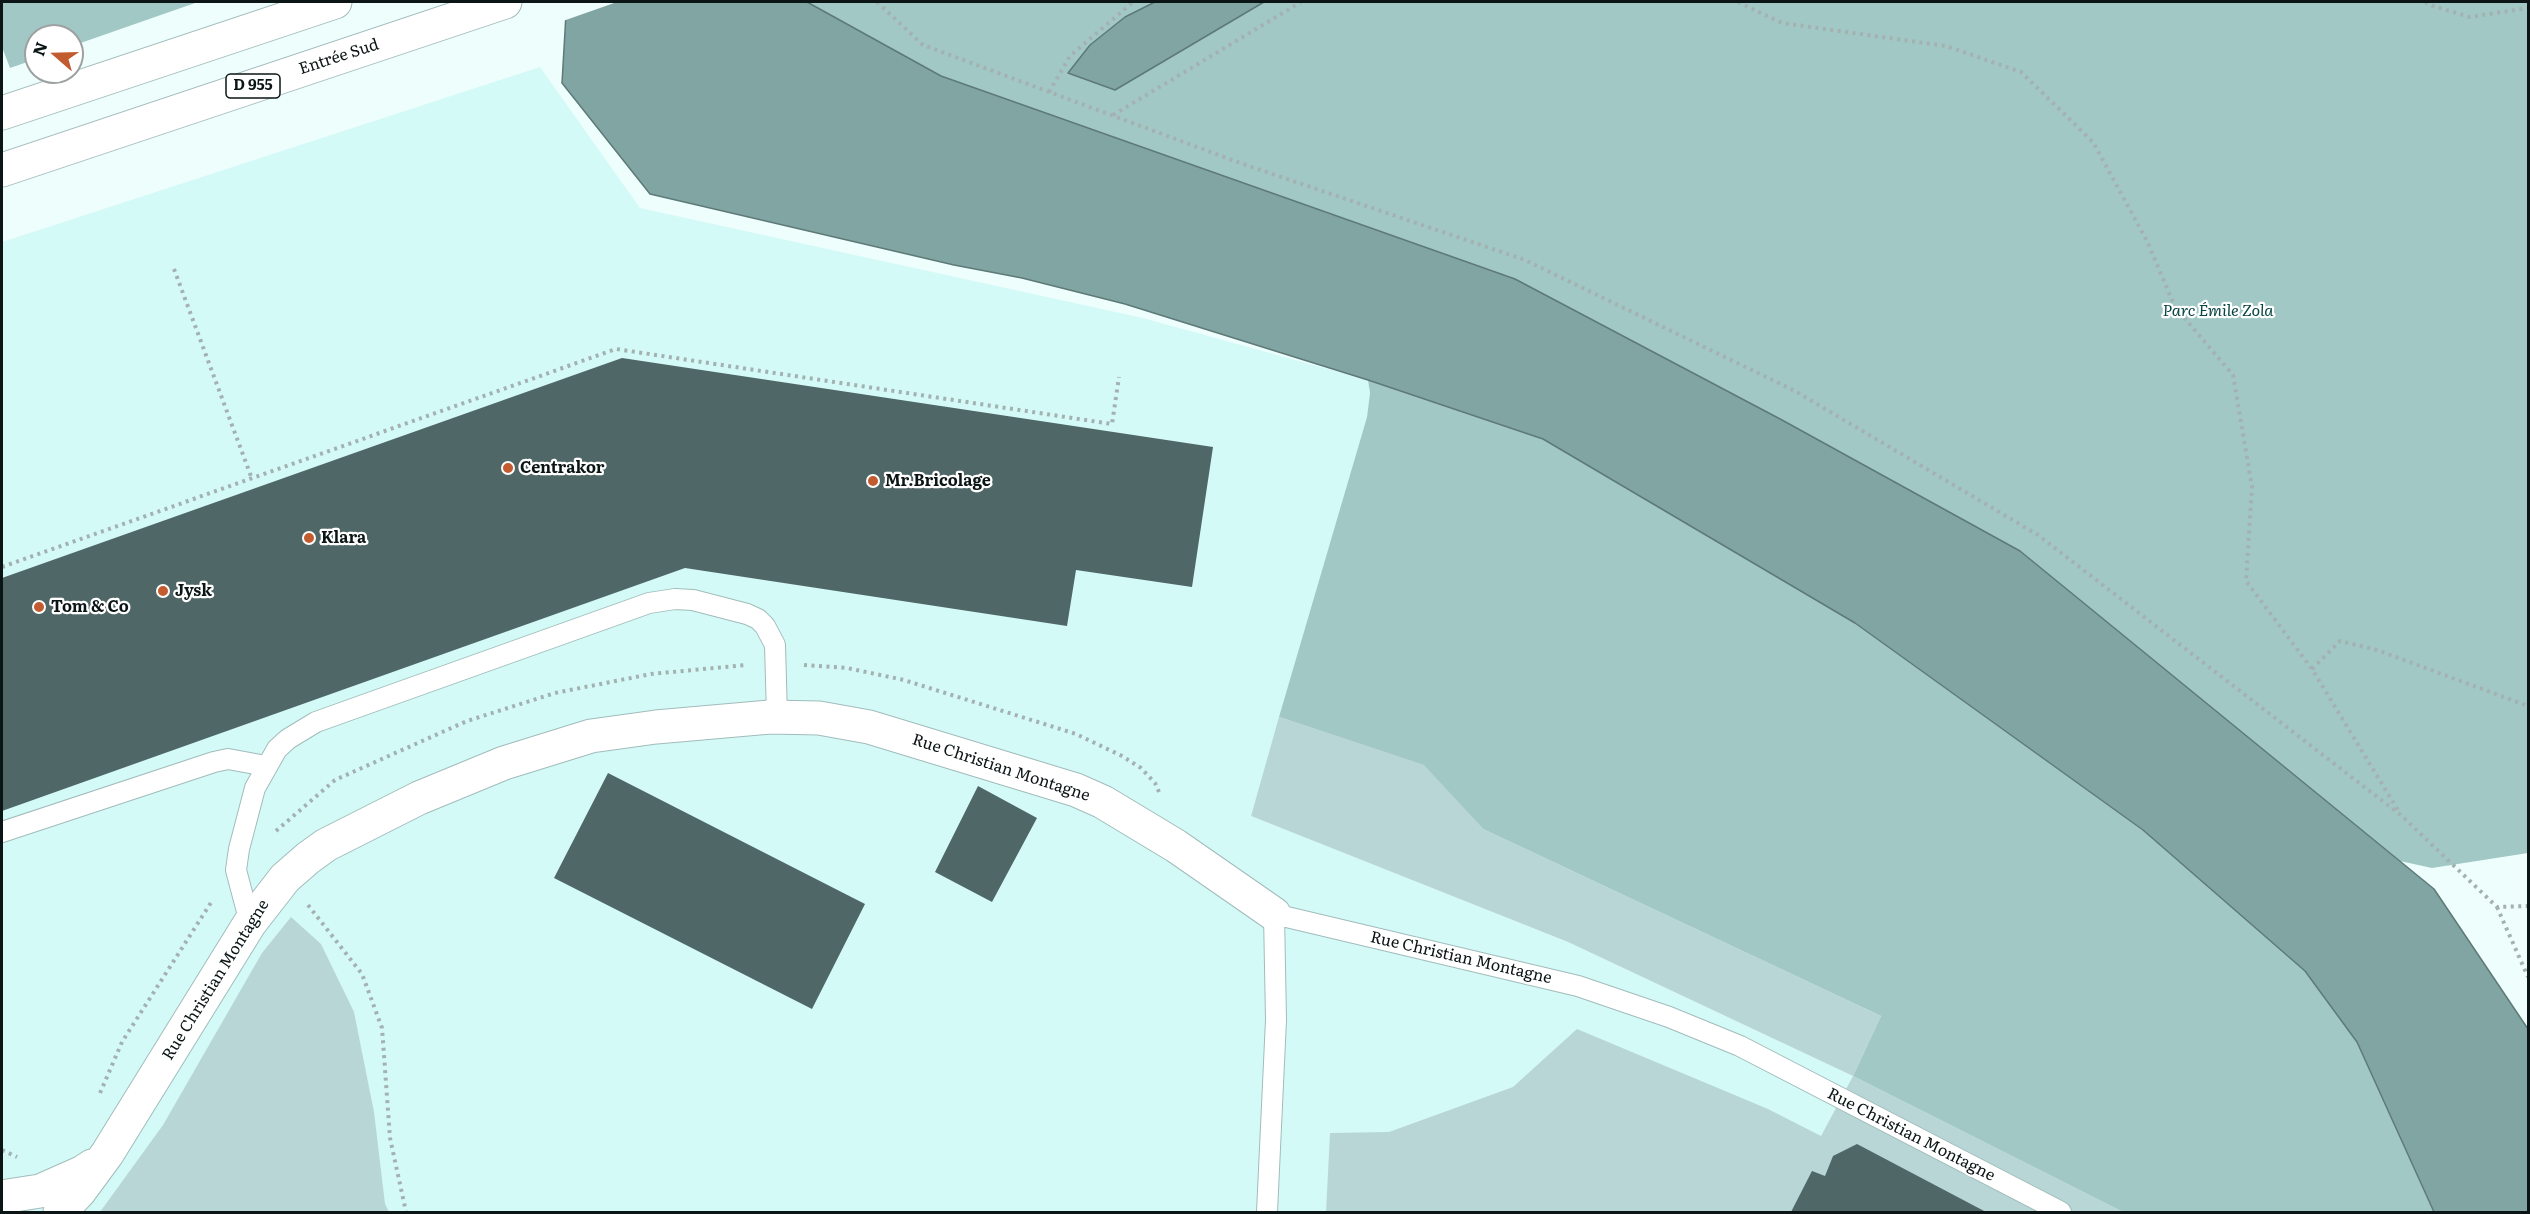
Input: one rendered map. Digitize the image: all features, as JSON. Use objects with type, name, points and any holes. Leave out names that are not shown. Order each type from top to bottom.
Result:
[{"type":"street","points":[[2,113],[335,2]]},
{"type":"street","name":"Entrée Sud","points":[[2,170],[505,2]]},
{"type":"street","name":"Rue Christian Montagne","points":[[60,1212],[79,1192],[107,1154],[250,923],[285,878],[326,845],[419,798],[535,752],[591,736],[656,727],[777,716],[831,719],[869,727],[1076,790],[1103,802],[1166,840],[1274,914]]},
{"type":"street","name":"Rue Christian Montagne","points":[[2,1197],[40,1191],[61,1183],[83,1172],[107,1154]]},
{"type":"lane","points":[[250,923],[236,870],[239,849],[255,788],[277,749],[288,739],[316,722],[662,600],[693,600],[758,619],[772,637],[777,664],[777,716]]},
{"type":"lane","points":[[2,832],[214,762],[228,759],[266,766]]},
{"type":"lane","points":[[1267,1212],[1276,1020],[1274,914]]},
{"type":"lane","name":"Rue Christian Montagne","points":[[1274,914],[1578,986],[1669,1017],[1740,1046],[2061,1212]]},
{"type":"path","points":[[877,2],[923,45],[1240,163],[1525,260],[1795,391],[2038,535],[2402,816],[2497,907],[2529,977]]},
{"type":"path","points":[[1049,92],[1070,56],[1133,2]]},
{"type":"path","points":[[1113,116],[1301,2]]},
{"type":"path","points":[[1738,2],[1782,22],[1946,46],[2021,72],[2093,142],[2147,241],[2175,307],[2233,375],[2252,488],[2246,582],[2313,669],[2402,816]]},
{"type":"path","points":[[2425,2],[2470,17],[2529,8]]},
{"type":"path","points":[[174,269],[252,479]]},
{"type":"path","points":[[2,567],[616,349],[1112,424],[1119,377]]},
{"type":"path","points":[[2313,669],[2340,641],[2377,650],[2529,706]]},
{"type":"path","points":[[98,1098],[122,1042],[212,901],[236,870],[315,795],[334,780],[450,727],[555,693],[651,674],[720,666],[824,665],[876,673],[1076,734],[1141,768],[1155,783],[1160,793]]},
{"type":"path","points":[[285,878],[327,926],[362,974],[382,1028],[390,1138],[406,1212]]},
{"type":"path","points":[[2497,907],[2529,906]]},
{"type":"path","points":[[2,1150],[21,1158]]},
{"type":"shaded area","points":[[563,2],[807,2],[941,76],[1515,279],[1782,420],[2020,551],[2434,889],[2528,1029],[2528,1212],[2434,1212],[2357,1042],[2305,971],[2143,830],[1855,623],[1543,439],[1368,380],[1125,304],[1022,278],[954,265],[650,194],[562,83],[566,14]]},
{"type":"shaded area","points":[[1155,2],[1264,2],[1115,90],[1068,73],[1090,45],[1125,17]]},
{"type":"shaded area","points":[[540,67],[640,208],[1143,318],[1368,380],[1370,393],[1367,417],[1251,816],[1568,942],[1853,1076],[1780,1212],[2,1212],[2,242]]},
{"type":"shaded area","points":[[1279,717],[1425,765],[1483,829],[1881,1016],[1853,1076],[1568,942],[1251,816]]},
{"type":"shaded area","points":[[291,917],[321,944],[354,1012],[374,1112],[385,1204],[389,1212],[100,1212],[163,1125],[262,953]]},
{"type":"shaded area","points":[[1577,1029],[1768,1109],[1821,1136],[1853,1076],[2123,1212],[1326,1212],[1330,1133],[1389,1132],[1513,1087]]},
{"type":"green space","points":[[2,2],[198,2],[84,42],[84,24],[24,24],[24,63],[10,68],[2,47]]},
{"type":"green space","name":"Parc Émile Zola","points":[[807,2],[2528,2],[2528,853],[2432,868],[2400,861],[2266,752],[1782,420],[1515,279],[941,76]]},
{"type":"green space","points":[[1368,380],[1543,439],[1855,623],[2143,830],[2305,971],[2357,1042],[2434,1212],[2123,1212],[1853,1076],[1881,1016],[1483,829],[1424,765],[1279,717],[1367,417],[1370,393]]},
{"type":"pier","points":[[560,2],[617,2],[563,21]]},
{"type":"building","points":[[622,358],[1213,447],[1192,587],[1076,570],[1067,626],[685,568],[2,811],[2,578]]},
{"type":"building","points":[[608,773],[865,904],[812,1009],[554,878]]},
{"type":"building","points":[[978,786],[1037,818],[992,902],[935,872]]},
{"type":"building","points":[[1857,1144],[1986,1212],[1791,1212],[1812,1171],[1825,1176],[1833,1156]]},
{"type":"place","name":"Centrakor","points":[[508,468]]},
{"type":"place","name":"Mr.Bricolage","points":[[873,481]]},
{"type":"place","name":"Klara","points":[[309,538]]},
{"type":"place","name":"Jysk","points":[[163,591]]},
{"type":"place","name":"Tom & Co","points":[[39,607]]}]
